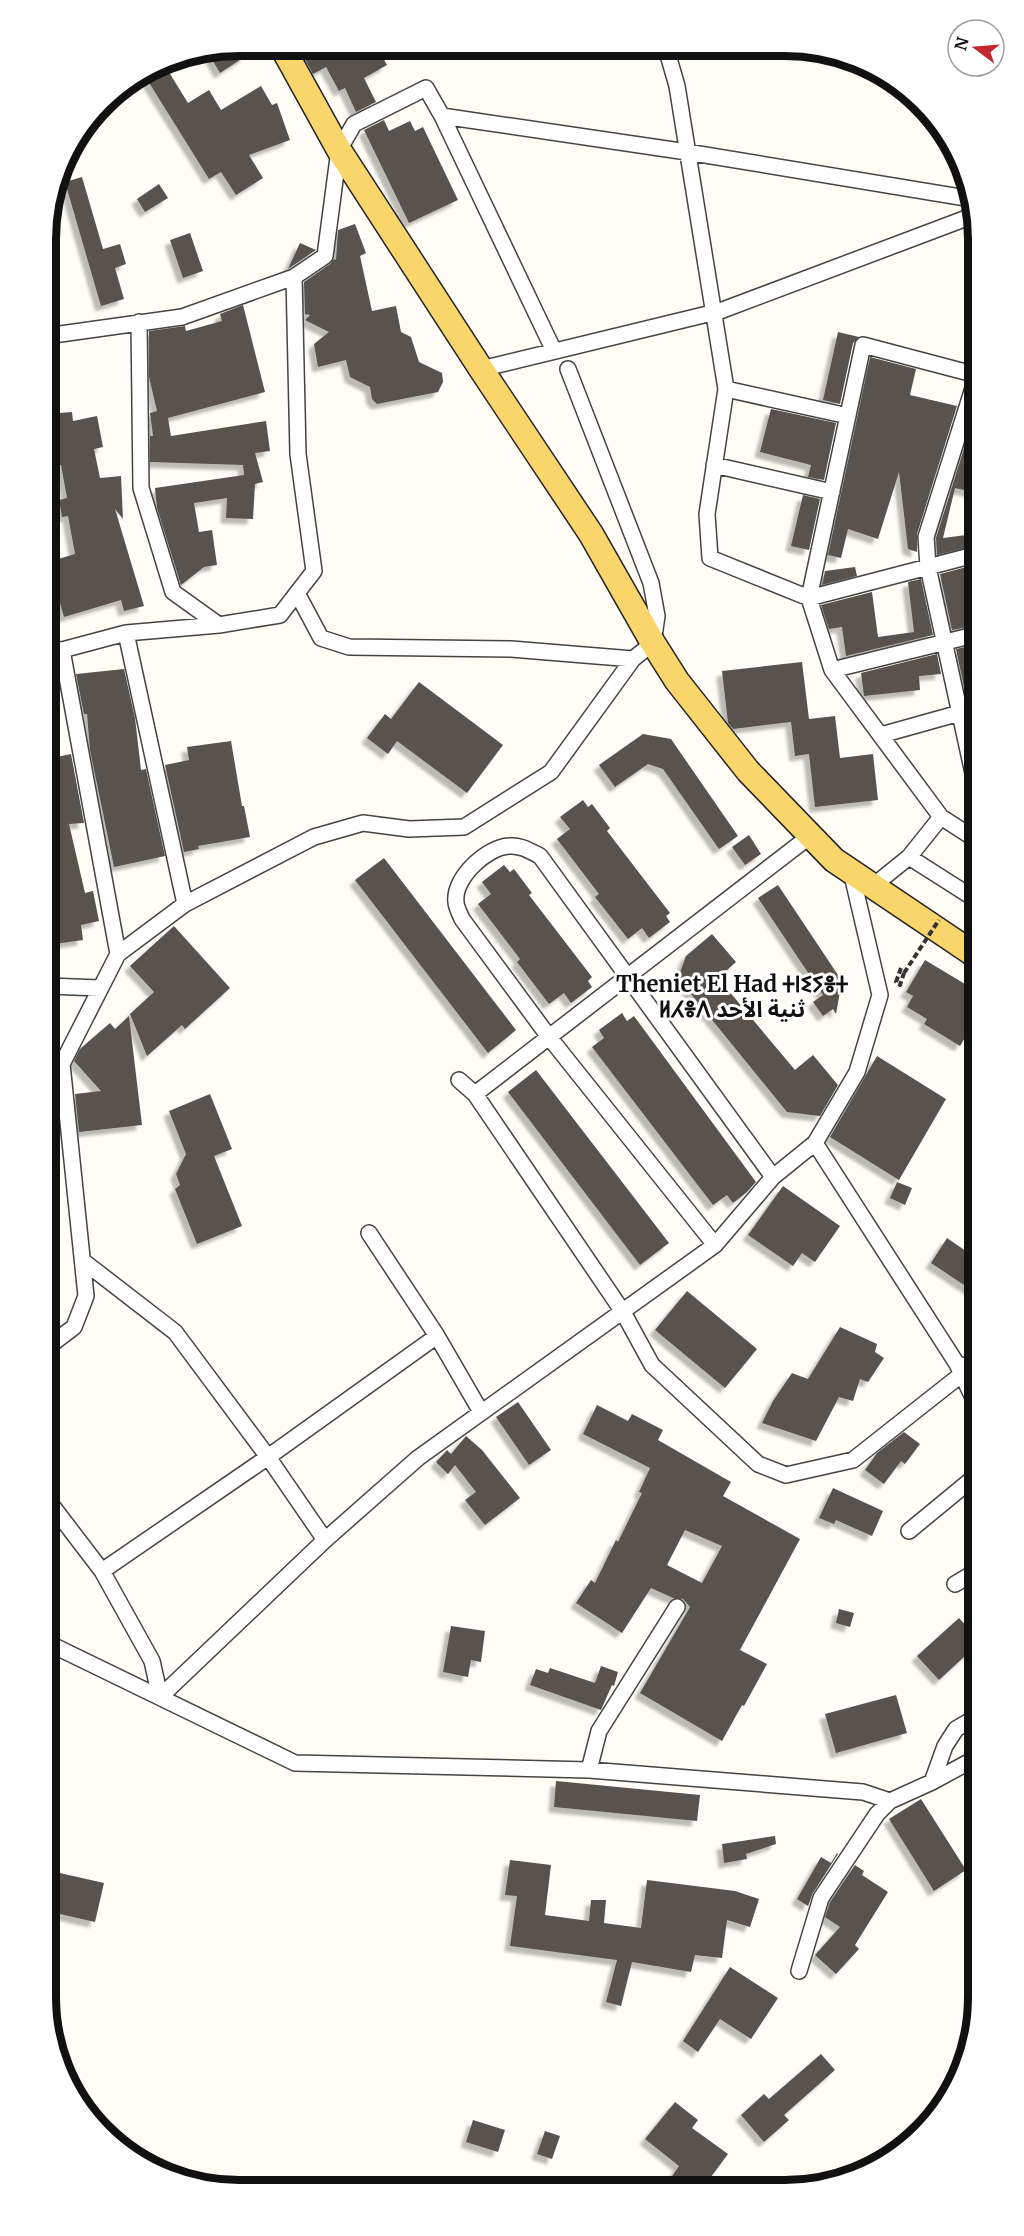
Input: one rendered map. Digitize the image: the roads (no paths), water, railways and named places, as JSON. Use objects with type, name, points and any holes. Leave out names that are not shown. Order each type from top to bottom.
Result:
[{"type":"main road","points":[[287,56],[339,150],[591,534],[653,643],[678,681],[748,771],[834,860],[968,950]]},
{"type":"street","points":[[668,56],[677,86],[726,389],[707,514],[710,558],[809,598],[968,557]]},
{"type":"street","points":[[56,334],[182,317],[294,277],[325,256],[339,150],[354,124],[426,88],[442,116],[554,351]]},
{"type":"street","points":[[442,116],[687,152],[963,198]]},
{"type":"street","points":[[481,369],[712,313],[967,218]]},
{"type":"street","points":[[56,650],[126,633],[219,626],[280,615],[314,571],[298,454],[294,277]]},
{"type":"street","points":[[139,322],[141,488],[173,592],[219,626]]},
{"type":"street","points":[[968,373],[863,345],[809,598],[832,669],[941,817],[968,834]]},
{"type":"street","points":[[56,1341],[74,1327],[86,1296],[62,1064],[118,954],[185,904],[314,837],[363,823],[409,829],[464,827],[551,772],[633,659],[653,643],[657,616],[651,583],[568,369]]},
{"type":"street","points":[[726,389],[848,416]]},
{"type":"street","points":[[881,735],[967,711],[944,642],[928,567],[926,537],[968,404]]},
{"type":"street","points":[[714,465],[832,492]]},
{"type":"street","points":[[297,592],[321,638],[349,647],[511,649],[633,659]]},
{"type":"street","points":[[126,633],[185,904]]},
{"type":"street","points":[[832,669],[968,636]]},
{"type":"street","points":[[56,655],[118,954]]},
{"type":"street","points":[[873,886],[909,857],[941,817]]},
{"type":"street","points":[[475,1094],[810,836]]},
{"type":"street","points":[[715,1245],[549,1037],[462,919],[456,902],[459,884],[467,870],[499,848],[511,846],[524,848],[540,856],[773,1177]]},
{"type":"street","points":[[909,857],[968,895]]},
{"type":"street","points":[[160,1697],[325,1540],[418,1458],[715,1245],[773,1177],[815,1143],[857,1072],[880,995],[851,872]]},
{"type":"street","points":[[56,986],[100,988]]},
{"type":"street","points":[[459,1080],[475,1094],[623,1312],[652,1365],[758,1464],[786,1475],[853,1460],[965,1369],[815,1143]]},
{"type":"street","points":[[369,1233],[437,1336],[481,1412]]},
{"type":"street","points":[[83,1261],[175,1332],[268,1457],[325,1540]]},
{"type":"street","points":[[102,1571],[268,1457],[437,1336]]},
{"type":"street","points":[[909,1531],[968,1482]]},
{"type":"street","points":[[56,1511],[102,1571],[152,1661],[160,1697]]},
{"type":"street","points":[[955,1584],[968,1576]]},
{"type":"street","points":[[589,1770],[599,1731],[677,1607]]},
{"type":"street","points":[[56,1647],[295,1763],[589,1770],[863,1792],[890,1801]]},
{"type":"street","points":[[932,1782],[945,1746],[956,1730],[968,1722]]},
{"type":"street","points":[[799,1971],[822,1898],[878,1814],[890,1801],[932,1782],[968,1762]]},
{"type":"district","name":"Theniet El Had ⵜⵏⵉⵢⴻⵜ ⵍⵃⴻⴷ ثنية الأحد","points":[[732,996]]}]
